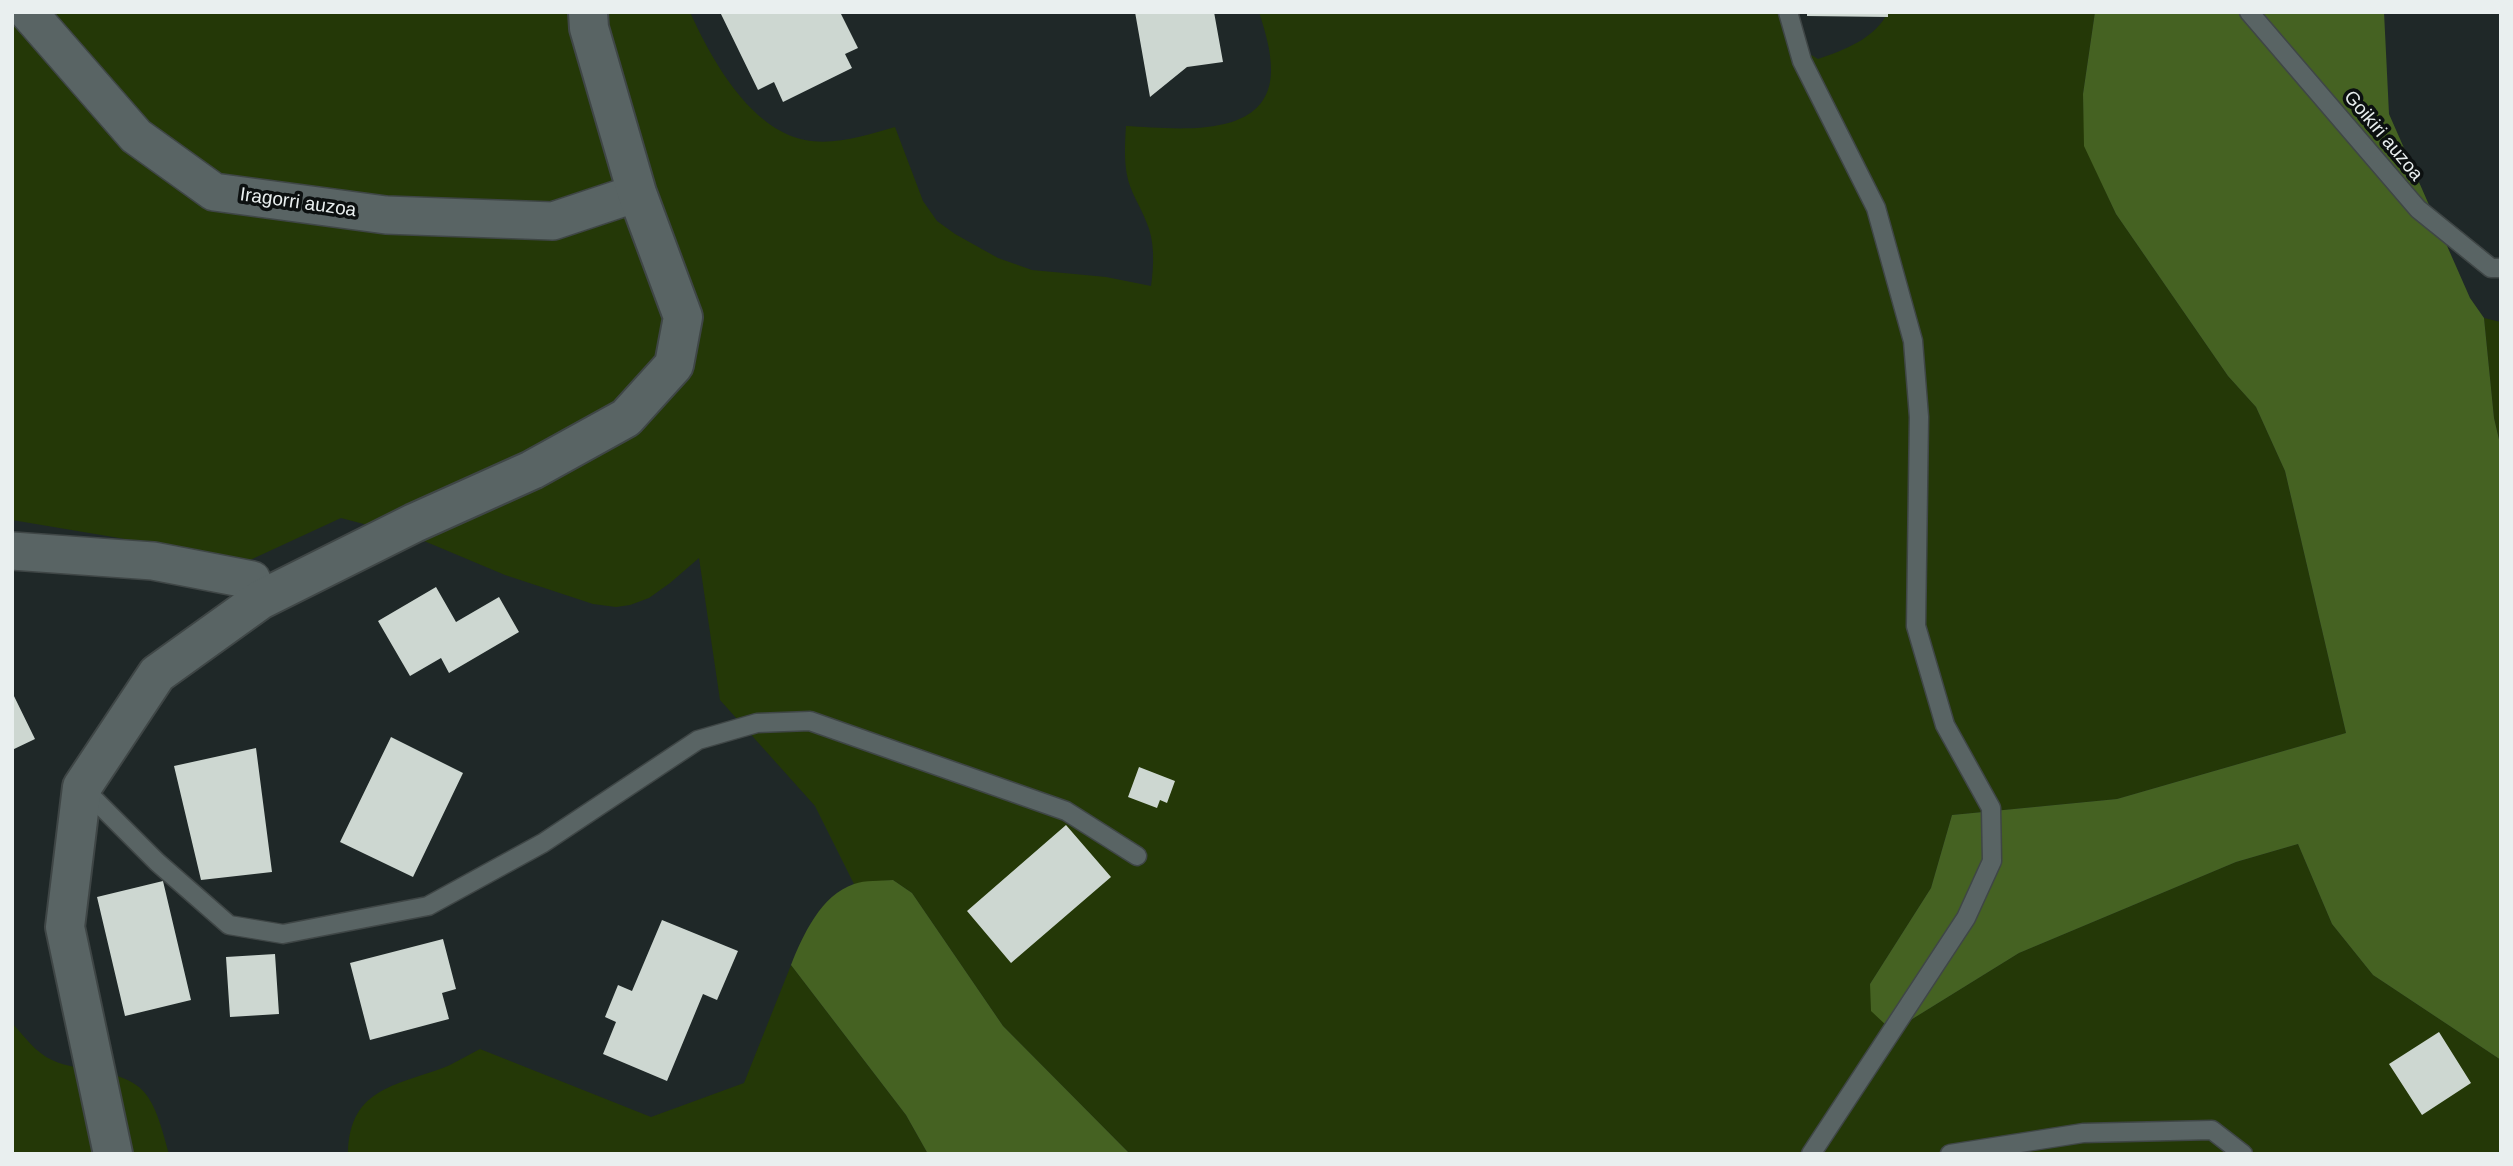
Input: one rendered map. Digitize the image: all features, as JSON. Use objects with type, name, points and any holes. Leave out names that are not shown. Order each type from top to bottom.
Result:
[{"type":"street","name":"Iragorri auzoa","points":[[28,12],[136,136],[214,192],[386,215],[553,221],[637,193]]},
{"type":"street","points":[[113,1154],[65,927],[82,787],[156,674],[260,600],[414,523],[532,470],[626,418],[674,365],[683,317],[637,193],[589,28],[588,12]]},
{"type":"street","points":[[12,551],[153,561],[252,580],[260,600]]},
{"type":"lane","points":[[1788,12],[1802,61],[1876,208],[1913,341],[1919,417],[1916,626],[1945,725],[1991,808],[1992,861],[1966,918],[1811,1154]]},
{"type":"lane","name":"Goikiri auzoa","points":[[2249,12],[2418,209],[2491,268],[2501,268]]},
{"type":"lane","points":[[82,787],[157,863],[229,925],[283,934],[428,906],[543,843],[698,740],[757,723],[810,721],[1066,811],[1137,856]]},
{"type":"lane","points":[[1950,1154],[2083,1133],[2212,1130],[2243,1154]]},
{"type":"green space","points":[[12,12],[690,12],[709,50],[735,90],[767,122],[785,133],[805,140],[827,142],[895,127],[923,201],[937,221],[955,234],[998,258],[1032,270],[1106,277],[1151,286],[1152,244],[1149,228],[1127,175],[1126,126],[1216,126],[1238,120],[1255,109],[1267,93],[1271,70],[1269,48],[1259,12],[1783,12],[1808,53],[1818,59],[1867,36],[1888,12],[2095,12],[2083,94],[2085,146],[2116,214],[2228,376],[2256,407],[2285,471],[2346,733],[2117,799],[1952,815],[1931,888],[1870,984],[1901,1026],[2019,953],[2236,862],[2298,844],[2332,924],[2373,975],[2501,1060],[2501,1154],[1130,1154],[1003,1026],[912,893],[893,880],[854,884],[815,806],[720,700],[699,558],[649,598],[616,607],[593,604],[505,575],[417,538],[341,518],[250,560],[12,520]]},
{"type":"green space","points":[[2095,12],[2384,12],[2389,114],[2470,298],[2484,318],[2494,418],[2501,448],[2501,1060],[2373,975],[2332,924],[2298,844],[2236,862],[2019,953],[1901,1026],[1887,1026],[1871,1011],[1870,984],[1931,888],[1952,815],[2117,799],[2346,733],[2285,471],[2256,407],[2228,376],[2116,214],[2084,146],[2083,94]]},
{"type":"green space","points":[[2484,318],[2501,322],[2501,448],[2494,418]]},
{"type":"green space","points":[[893,880],[912,893],[1003,1026],[1130,1154],[928,1154],[906,1115],[791,965],[815,917],[832,897],[842,889],[858,883]]},
{"type":"green space","points":[[791,965],[906,1115],[928,1154],[348,1154],[351,1131],[357,1114],[368,1101],[396,1084],[450,1065],[480,1049],[651,1117],[744,1083]]},
{"type":"green space","points":[[12,1023],[35,1049],[46,1057],[64,1064],[117,1076],[139,1087],[155,1110],[169,1154],[12,1154]]},
{"type":"building","points":[[720,12],[840,12],[858,48],[845,54],[852,68],[783,102],[774,82],[758,90]]},
{"type":"building","points":[[1135,12],[1214,12],[1223,62],[1187,67],[1150,97]]},
{"type":"building","points":[[1807,12],[1888,12],[1888,17],[1807,16]]},
{"type":"building","points":[[436,587],[456,622],[499,597],[519,632],[449,673],[441,658],[410,676],[378,621]]},
{"type":"building","points":[[12,692],[35,739],[12,750]]},
{"type":"building","points":[[391,737],[463,773],[413,877],[340,842]]},
{"type":"building","points":[[256,748],[272,872],[201,880],[174,766]]},
{"type":"building","points":[[1139,767],[1175,781],[1167,803],[1160,800],[1157,808],[1128,797]]},
{"type":"building","points":[[1066,825],[1111,877],[1011,963],[967,911]]},
{"type":"building","points":[[163,881],[191,1000],[125,1016],[97,897]]},
{"type":"building","points":[[662,920],[738,951],[717,1000],[703,994],[667,1081],[603,1054],[616,1022],[605,1017],[618,985],[632,991]]},
{"type":"building","points":[[443,939],[456,989],[442,993],[449,1019],[370,1040],[350,963]]},
{"type":"building","points":[[275,954],[279,1014],[230,1017],[226,957]]},
{"type":"building","points":[[2439,1032],[2471,1083],[2422,1115],[2389,1064]]}]
